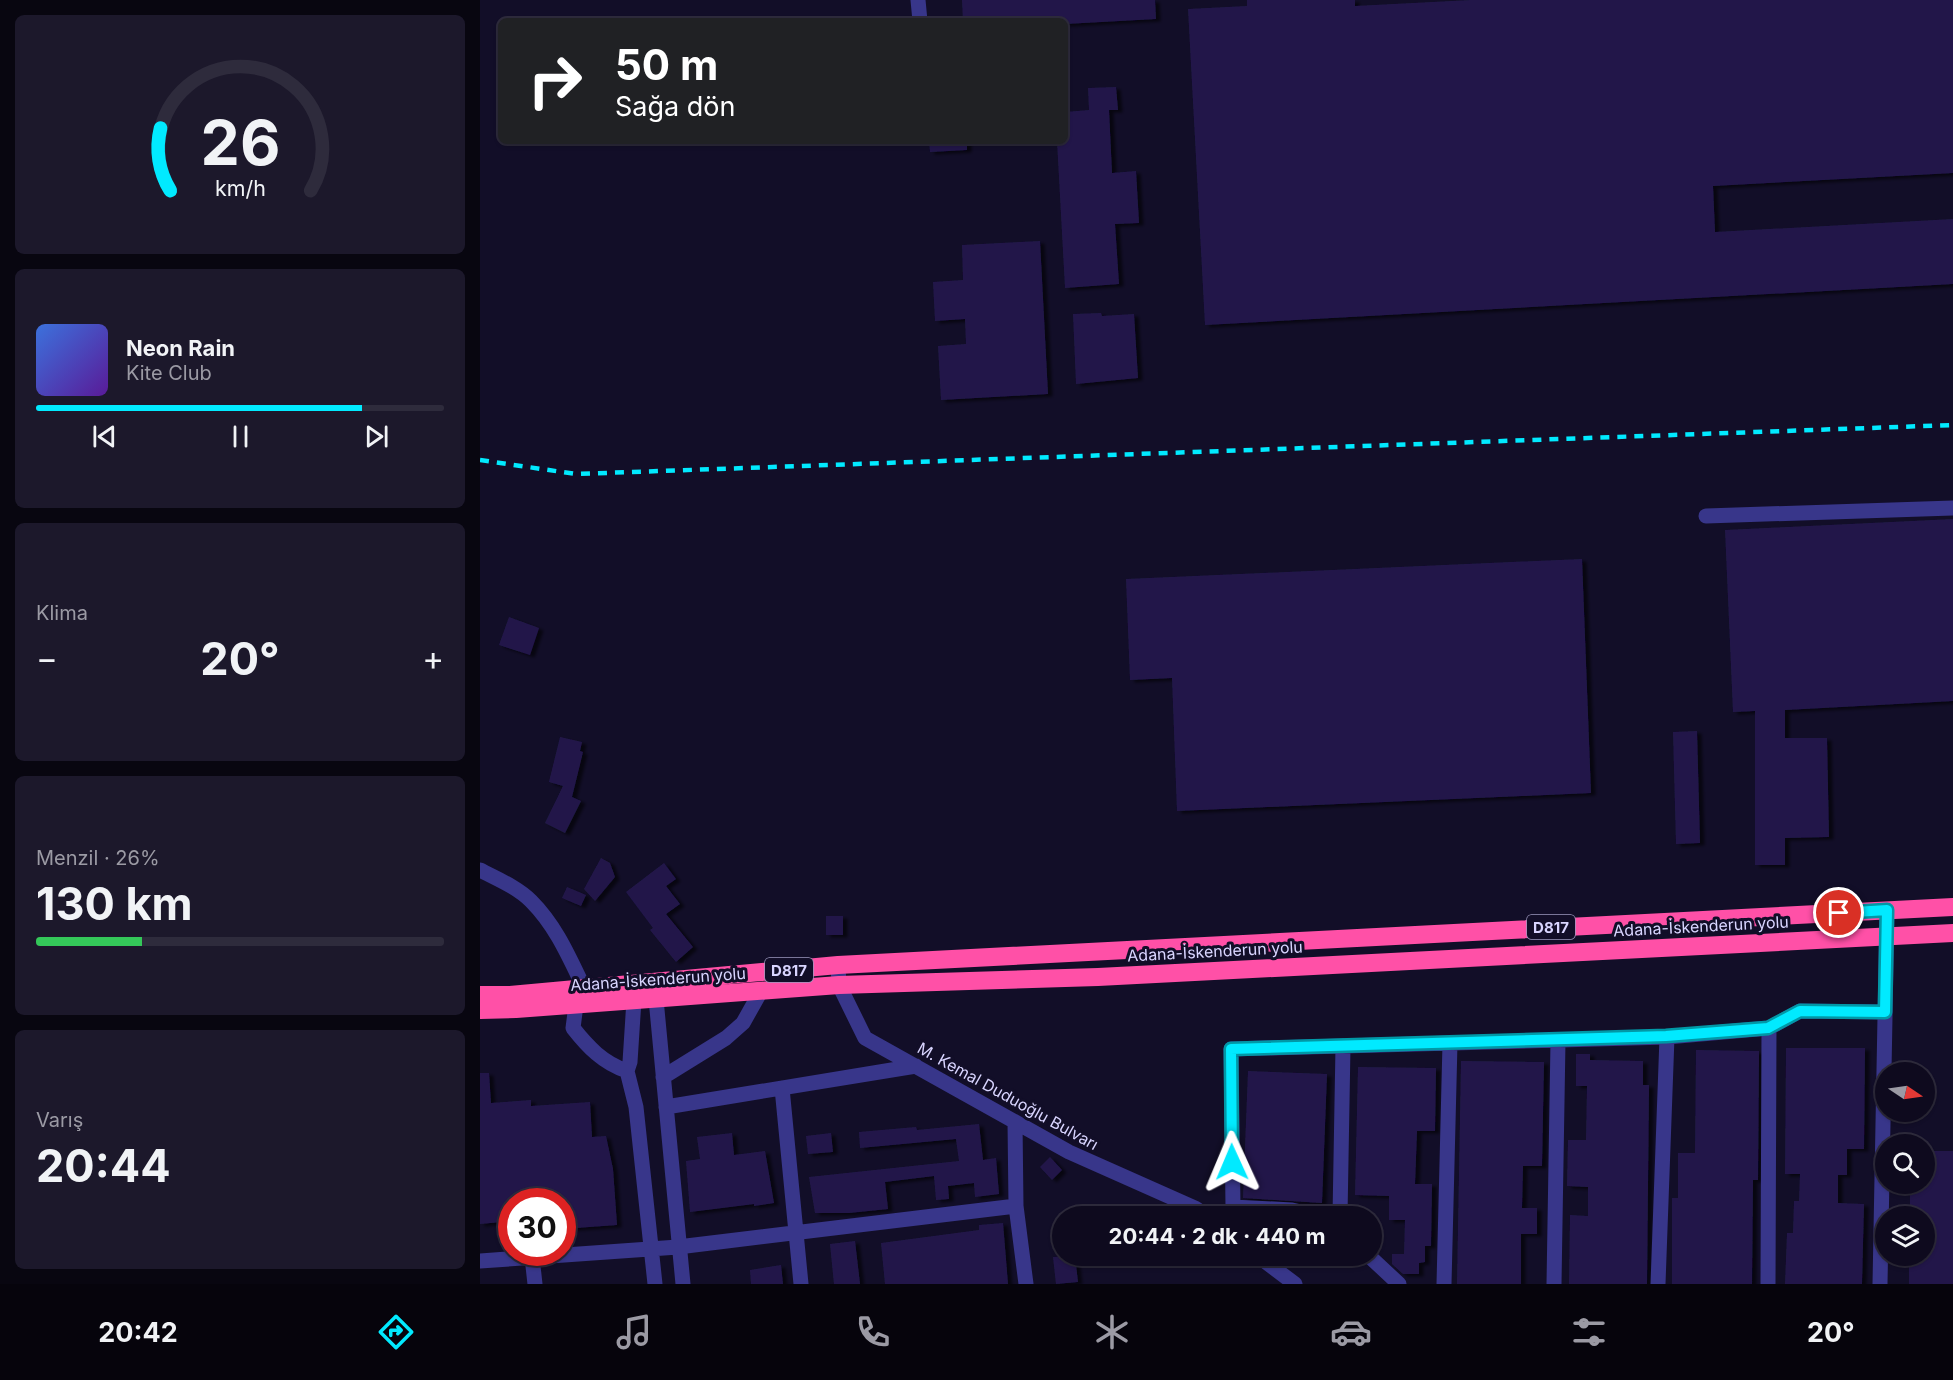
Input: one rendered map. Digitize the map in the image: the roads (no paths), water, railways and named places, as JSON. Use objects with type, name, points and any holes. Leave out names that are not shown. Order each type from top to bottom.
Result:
[{"type":"highway","name":"D817","points":[[480,995],[510,995],[838,965],[1953,907]]},
{"type":"highway","name":"Adana-İskenderun yolu","points":[[480,1010],[839,986],[1098,977],[1953,933]]},
{"type":"street","points":[[918,0],[920,18]]},
{"type":"street","points":[[1706,516],[1953,508]]},
{"type":"street","points":[[480,870],[510,885],[530,900],[556,931],[584,988]]},
{"type":"street","points":[[1880,1284],[1887,910]]},
{"type":"street","name":"M. Kemal Duduoğlu Bulvarı","points":[[838,965],[839,986],[865,1038],[1069,1152],[1190,1206]]},
{"type":"street","points":[[663,1077],[726,1038],[743,1023],[761,991]]},
{"type":"street","points":[[656,999],[683,1284]]},
{"type":"street","points":[[634,1000],[630,1062],[627,1071],[636,1107],[655,1284]]},
{"type":"street","points":[[576,1005],[573,1028],[593,1052],[614,1067],[627,1071]]},
{"type":"street","points":[[1233,1206],[1231,1049],[1666,1036],[1768,1028],[1800,1011],[1885,1012]]},
{"type":"street","points":[[1768,1028],[1768,1284]]},
{"type":"street","points":[[1658,1284],[1666,1036]]},
{"type":"street","points":[[1554,1284],[1558,1041]]},
{"type":"street","points":[[1444,1284],[1450,1043]]},
{"type":"street","points":[[1340,1206],[1343,1046]]},
{"type":"street","points":[[666,1107],[916,1066]]},
{"type":"street","points":[[782,1088],[801,1284]]},
{"type":"street","points":[[1015,1122],[1016,1206],[1026,1284]]},
{"type":"street","points":[[576,1254],[678,1247],[1016,1206]]},
{"type":"street","points":[[480,1261],[498,1260]]},
{"type":"street","points":[[533,1266],[535,1284]]},
{"type":"street","points":[[1271,1266],[1295,1284]]},
{"type":"street","points":[[1380,1266],[1400,1284]]},
{"type":"railway","points":[[480,460],[576,474],[1953,425]]}]
